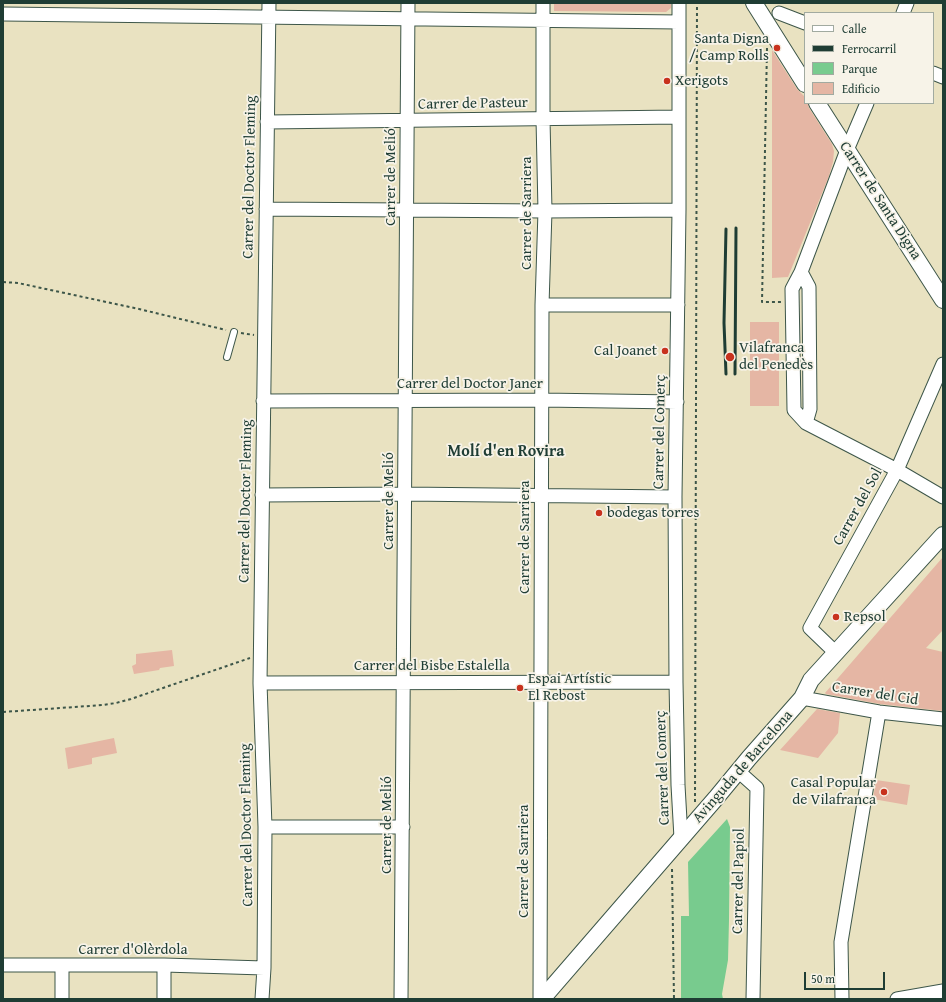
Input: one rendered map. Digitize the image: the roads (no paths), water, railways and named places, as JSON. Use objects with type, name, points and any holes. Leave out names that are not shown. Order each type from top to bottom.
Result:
[{"type":"street","name":"Carrer del Doctor Fleming","points":[[262,999],[264,968],[265,826],[260,655],[269,3]]},
{"type":"street","name":"Carrer de Melió","points":[[401,999],[408,3]]},
{"type":"street","name":"Carrer de Sarriera","points":[[541,999],[541,496],[542,305],[545,211],[543,3]]},
{"type":"street","name":"Carrer del Comerç","points":[[676,843],[678,785],[675,497],[680,117],[679,3]]},
{"type":"street","points":[[3,14],[69,9],[165,9],[268,17],[679,22]]},
{"type":"street","points":[[761,12],[804,82]]},
{"type":"street","points":[[779,13],[804,23]]},
{"type":"street","name":"Carrer de Santa Digna","points":[[818,104],[943,300]]},
{"type":"street","points":[[867,104],[847,150],[801,272],[809,287],[810,409],[806,423],[897,470],[943,497]]},
{"type":"street","name":"Carrer de Pasteur","points":[[267,122],[680,117]]},
{"type":"street","points":[[266,209],[545,211],[679,210]]},
{"type":"street","points":[[542,305],[678,305]]},
{"type":"street","name":"Carrer del Sol","points":[[836,653],[810,628],[897,470],[943,364]]},
{"type":"street","name":"Carrer del Doctor Janer","points":[[263,401],[542,400],[677,402]]},
{"type":"street","points":[[262,495],[405,494],[675,497]]},
{"type":"street","name":"Avinguda de Barcelona","points":[[541,999],[802,698],[811,680],[943,535]]},
{"type":"street","name":"Carrer del Bisbe Estalella","points":[[260,683],[676,682]]},
{"type":"street","name":"Carrer del Cid","points":[[802,698],[879,712],[943,719]]},
{"type":"street","points":[[842,999],[841,942],[879,712]]},
{"type":"street","name":"Carrer del Papiol","points":[[738,771],[757,788],[753,999]]},
{"type":"street","points":[[265,826],[403,827]]},
{"type":"street","name":"Carrer d'Olèrdola","points":[[3,965],[164,965],[264,968]]},
{"type":"street","points":[[164,965],[164,999]]},
{"type":"street","points":[[62,966],[62,999]]},
{"type":"street","points":[[897,999],[943,991]]},
{"type":"lane","points":[[227,357],[234,332]]},
{"type":"railway","points":[[735,374],[736,228]]},
{"type":"railway","points":[[726,229],[724,323],[726,374]]},
{"type":"place","name":"Santa Digna / Camp Rolls","points":[[777,48]]},
{"type":"place","name":"Xerigots","points":[[667,81]]},
{"type":"place","name":"Cal Joanet","points":[[665,351]]},
{"type":"place","name":"Vilafranca del Penedès","points":[[730,357]]},
{"type":"place","name":"bodegas torres","points":[[599,513]]},
{"type":"place","name":"Repsol","points":[[836,617]]},
{"type":"place","name":"Espai Artístic El Rebost","points":[[520,688]]},
{"type":"place","name":"Casal Popular de Vilafranca","points":[[884,792]]},
{"type":"district","name":"Molí d'en Rovira","points":[[506,452]]}]
